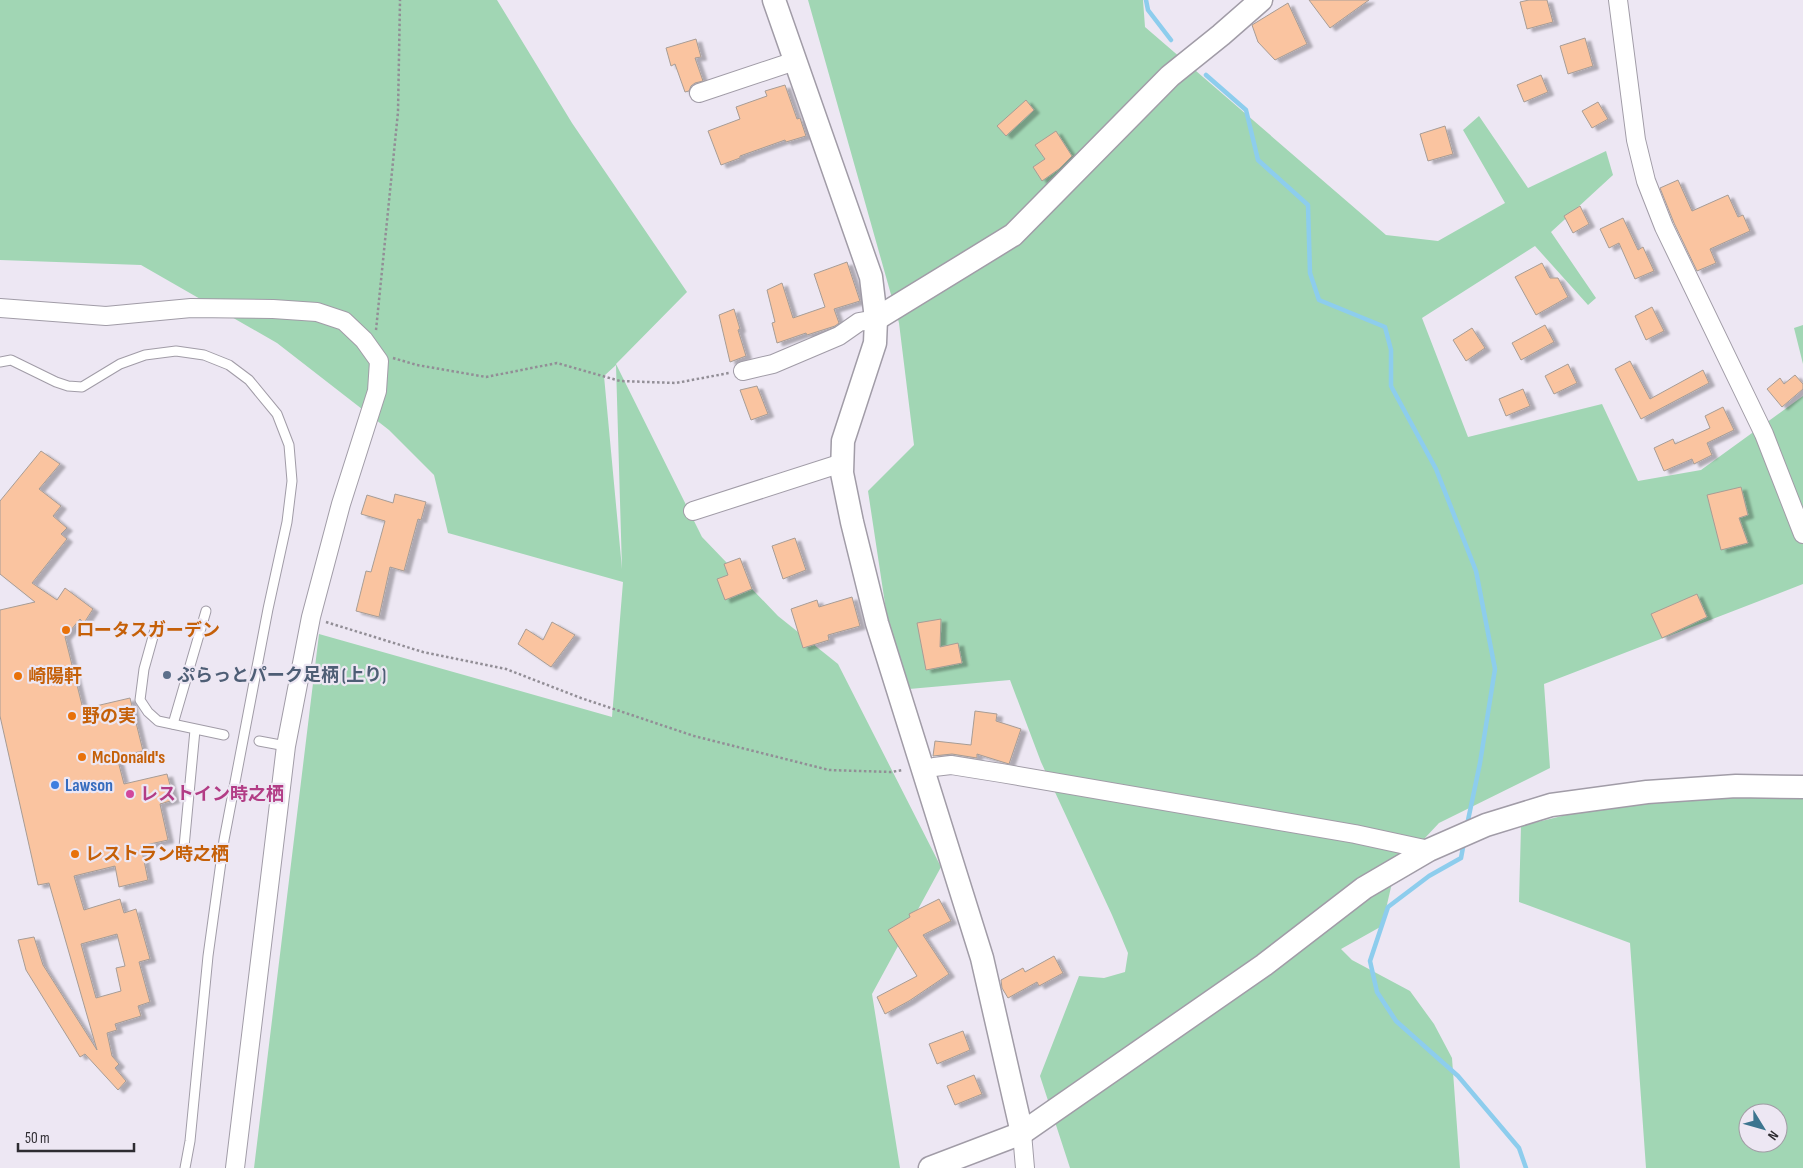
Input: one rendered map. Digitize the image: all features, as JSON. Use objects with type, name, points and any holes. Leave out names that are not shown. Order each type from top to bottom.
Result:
[{"type":"street","points":[[774,0],[871,277],[876,319],[875,343],[843,441],[842,474],[877,623],[982,958],[1022,1133],[1025,1168]]},
{"type":"street","points":[[743,370],[773,364],[838,336],[859,322],[876,319],[1013,235],[1170,76],[1261,0]]},
{"type":"street","points":[[1618,0],[1636,140],[1646,181],[1664,226],[1764,434],[1803,534]]},
{"type":"street","points":[[699,93],[795,61]]},
{"type":"street","points":[[0,308],[106,316],[191,308],[272,309],[318,312],[344,321],[364,340],[374,352],[378,361],[377,391],[341,504],[311,617],[286,746],[235,1168]]},
{"type":"street","points":[[693,511],[842,463]]},
{"type":"street","points":[[934,767],[951,765],[1001,773],[1355,834],[1429,850]]},
{"type":"street","points":[[941,1166],[1022,1133],[1264,965],[1364,888],[1429,850],[1486,825],[1551,805],[1647,792],[1736,786],[1803,788]]},
{"type":"lane","points":[[0,362],[11,360],[56,382],[68,386],[82,387],[120,364],[145,355],[176,351],[204,355],[229,365],[249,380],[277,414],[289,445],[292,481],[287,522],[262,638],[224,840],[208,956],[190,1142],[185,1168]]},
{"type":"lane","points":[[173,724],[206,611]]},
{"type":"lane","points":[[156,626],[144,669],[140,700],[158,722],[224,735]]},
{"type":"lane","points":[[184,847],[195,730]]},
{"type":"lane","points":[[259,741],[286,746]]},
{"type":"path","points":[[400,0],[398,112],[374,352],[417,365],[486,377],[557,363],[620,381],[676,382],[743,370]]},
{"type":"path","points":[[311,617],[423,652],[506,668],[581,698],[694,736],[829,770],[891,772],[934,767]]},
{"type":"green space","points":[[0,0],[497,0],[572,123],[687,292],[616,364],[702,537],[778,616],[838,664],[941,867],[872,994],[900,1168],[254,1168],[319,634],[612,717],[623,582],[448,533],[434,475],[389,430],[277,343],[141,265],[0,260]],"holes":[[[616,365],[622,569],[604,376]]]},
{"type":"green space","points":[[808,0],[1143,0],[1145,27],[1386,235],[1438,241],[1505,203],[1463,130],[1479,116],[1528,188],[1606,151],[1613,175],[1551,232],[1596,298],[1588,305],[1535,246],[1422,318],[1468,437],[1602,404],[1638,481],[1701,470],[1803,396],[1803,584],[1544,684],[1550,768],[1439,823],[1395,870],[1382,926],[1341,949],[1352,960],[1410,991],[1434,1024],[1452,1058],[1460,1168],[1070,1168],[1040,1076],[1079,976],[1104,978],[1125,972],[1128,953],[1041,762],[1010,680],[898,690],[868,491],[914,445],[899,323]]},
{"type":"green space","points":[[1803,325],[1803,364],[1794,328]]},
{"type":"green space","points":[[1665,791],[1803,794],[1803,1168],[1646,1168],[1630,943],[1519,902],[1521,826]]},
{"type":"building","points":[[1309,0],[1369,0],[1330,28]]},
{"type":"building","points":[[1547,0],[1553,22],[1527,29],[1520,2]]},
{"type":"building","points":[[1288,3],[1307,44],[1275,60],[1258,42],[1252,25]]},
{"type":"building","points":[[1585,38],[1593,66],[1568,74],[1560,46]]},
{"type":"building","points":[[696,39],[701,57],[695,58],[703,81],[695,83],[689,91],[685,92],[675,64],[671,66],[666,48]]},
{"type":"building","points":[[1541,75],[1548,92],[1524,102],[1517,85]]},
{"type":"building","points":[[785,85],[797,119],[800,118],[806,136],[786,142],[785,140],[721,165],[708,131],[740,119],[736,107],[767,96],[765,91]]},
{"type":"building","points":[[1026,100],[1034,110],[1006,136],[997,126]]},
{"type":"building","points":[[1598,102],[1608,119],[1592,128],[1582,111]]},
{"type":"building","points":[[1445,126],[1453,154],[1428,161],[1420,134]]},
{"type":"building","points":[[1056,131],[1072,156],[1059,169],[1042,181],[1033,167],[1045,159],[1035,145]]},
{"type":"building","points":[[1678,180],[1692,211],[1728,195],[1738,217],[1743,215],[1750,231],[1710,249],[1716,263],[1697,271],[1660,188]]},
{"type":"building","points":[[1580,206],[1589,224],[1573,233],[1564,216]]},
{"type":"building","points":[[1623,218],[1638,250],[1643,247],[1654,271],[1635,279],[1619,243],[1609,248],[1600,229]]},
{"type":"building","points":[[847,262],[860,301],[834,309],[839,323],[835,326],[777,343],[772,323],[775,322],[767,290],[782,283],[793,318],[825,307],[814,274]]},
{"type":"building","points":[[1542,263],[1550,278],[1558,278],[1568,297],[1536,315],[1515,277]]},
{"type":"building","points":[[1652,307],[1664,331],[1646,340],[1635,316]]},
{"type":"building","points":[[734,309],[746,356],[730,362],[719,315]]},
{"type":"building","points":[[1545,325],[1554,342],[1521,360],[1512,343]]},
{"type":"building","points":[[1472,328],[1485,348],[1466,361],[1453,340]]},
{"type":"building","points":[[1630,361],[1650,399],[1703,370],[1709,383],[1641,419],[1615,369]]},
{"type":"building","points":[[1568,364],[1577,383],[1554,394],[1545,376]]},
{"type":"building","points":[[1795,375],[1803,384],[1803,389],[1782,407],[1767,389],[1780,378],[1784,384]]},
{"type":"building","points":[[757,386],[768,414],[751,420],[740,390]]},
{"type":"building","points":[[1523,389],[1530,406],[1506,416],[1499,399]]},
{"type":"building","points":[[1723,407],[1734,430],[1707,443],[1712,455],[1694,464],[1692,459],[1664,471],[1654,448],[1673,439],[1675,444],[1710,428],[1705,416]]},
{"type":"building","points":[[41,451],[60,464],[39,489],[61,506],[53,516],[67,528],[61,534],[67,539],[32,583],[57,600],[65,588],[93,609],[84,623],[80,619],[65,637],[83,709],[130,698],[143,751],[117,757],[124,784],[167,774],[174,800],[160,804],[168,840],[141,846],[148,880],[119,887],[115,866],[74,876],[84,910],[120,899],[124,913],[136,909],[150,959],[139,962],[150,1002],[138,1006],[141,1016],[115,1024],[117,1030],[107,1033],[112,1056],[119,1064],[115,1068],[126,1081],[118,1090],[85,1054],[80,1057],[26,970],[18,940],[34,937],[43,965],[97,1050],[49,883],[38,885],[0,716],[0,610],[35,602],[0,574],[0,501]],"holes":[[[117,934],[125,966],[116,968],[121,991],[96,998],[81,944]]]},
{"type":"building","points":[[1741,487],[1748,515],[1739,518],[1748,543],[1721,550],[1707,495]]},
{"type":"building","points":[[395,494],[426,502],[421,520],[418,519],[404,571],[390,567],[379,617],[356,611],[366,571],[371,572],[385,521],[361,514],[367,495],[393,503]]},
{"type":"building","points":[[795,538],[806,570],[783,579],[772,546]]},
{"type":"building","points":[[740,558],[752,589],[725,600],[717,579],[728,575],[724,564]]},
{"type":"building","points":[[1697,594],[1707,617],[1662,638],[1651,614]]},
{"type":"building","points":[[852,597],[860,626],[828,635],[829,640],[803,648],[791,609],[817,600],[819,607]]},
{"type":"building","points":[[941,619],[940,647],[958,643],[962,663],[926,670],[917,623]]},
{"type":"building","points":[[552,622],[575,635],[551,667],[518,644],[526,629],[543,640]]},
{"type":"building","points":[[975,711],[997,714],[996,721],[1021,729],[1009,764],[977,754],[977,758],[952,754],[933,756],[935,741],[971,745]]},
{"type":"building","points":[[939,899],[951,921],[923,935],[949,974],[909,1001],[885,1014],[877,997],[917,976],[888,930],[910,917],[909,914]]},
{"type":"building","points":[[1054,956],[1063,973],[1039,986],[1037,982],[1008,998],[1002,988],[1001,980],[1023,968],[1025,972]]},
{"type":"building","points":[[963,1031],[970,1050],[937,1064],[929,1044]]},
{"type":"building","points":[[974,1075],[982,1094],[955,1105],[947,1086]]},
{"type":"waterway","points":[[1146,0],[1148,10],[1171,40]]},
{"type":"waterway","points":[[1206,75],[1246,110],[1258,160],[1308,205],[1310,273],[1319,300],[1385,327],[1391,350],[1391,386],[1436,469],[1476,571],[1495,669],[1480,763],[1467,825]]},
{"type":"waterway","points":[[1464,842],[1461,858],[1429,876],[1388,907],[1370,961],[1377,992],[1396,1021],[1458,1076],[1519,1148],[1526,1168]]},
{"type":"place","name":"ロータスガーデン","points":[[66,630]]},
{"type":"place","name":"ぷらっとパーク足柄 (上り)","points":[[167,675]]},
{"type":"place","name":"崎陽軒","points":[[18,676]]},
{"type":"place","name":"野の実","points":[[72,716]]},
{"type":"place","name":"McDonald's","points":[[82,757]]},
{"type":"place","name":"Lawson","points":[[55,785]]},
{"type":"place","name":"レストイン時之栖","points":[[130,794]]},
{"type":"place","name":"レストラン時之栖","points":[[75,854]]}]
